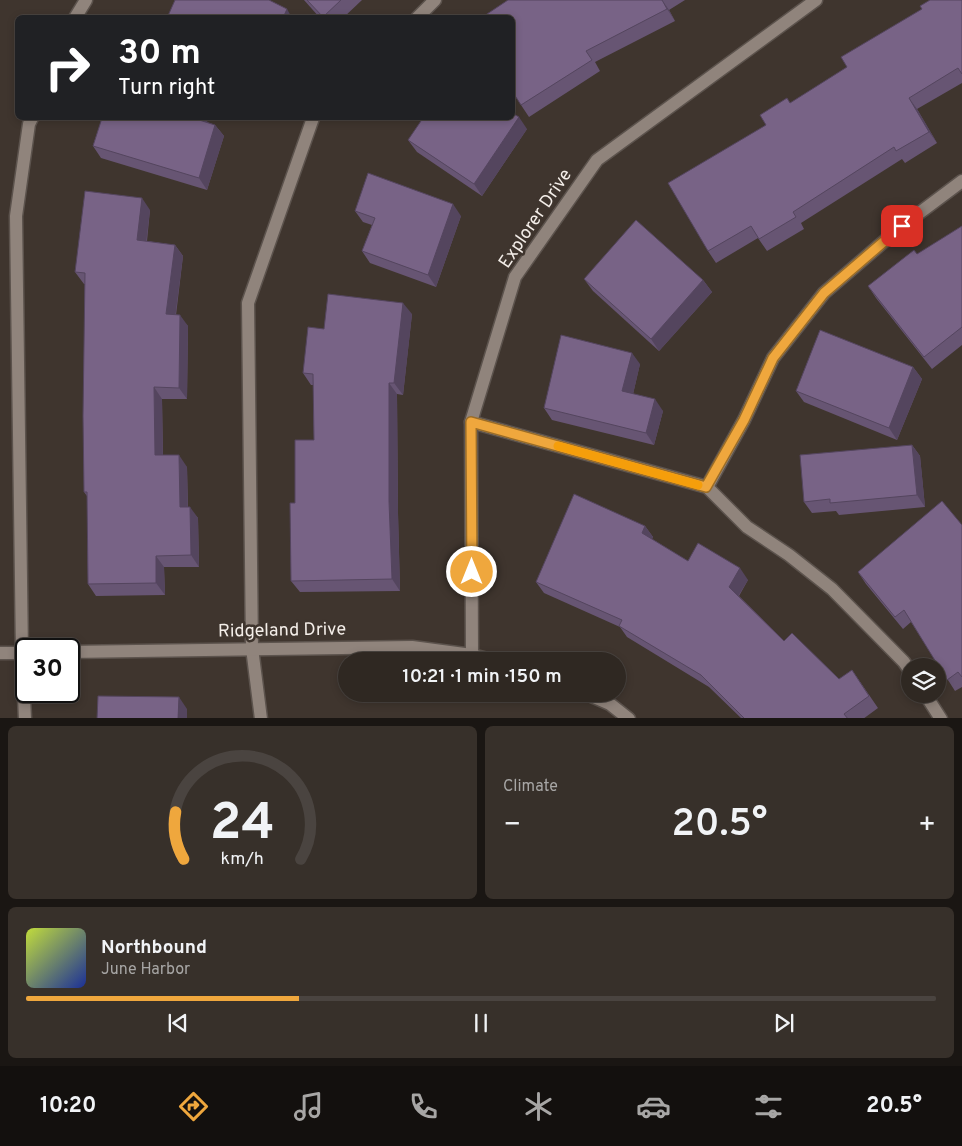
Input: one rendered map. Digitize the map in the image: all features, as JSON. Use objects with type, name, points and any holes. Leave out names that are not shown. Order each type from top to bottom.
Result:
[{"type":"street","points":[[77,15],[86,0]]},
{"type":"street","points":[[419,15],[435,0]]},
{"type":"street","name":"Explorer Drive","points":[[472,652],[471,422],[515,277],[597,160],[816,0]]},
{"type":"street","points":[[24,638],[16,216],[31,120]]},
{"type":"street","points":[[261,718],[252,648],[248,303],[312,120]]},
{"type":"street","points":[[706,487],[744,420],[773,358],[824,293],[902,226],[962,181]]},
{"type":"street","points":[[471,422],[706,487],[747,527],[790,555],[832,589],[901,659]]},
{"type":"street","name":"Ridgeland Drive","points":[[80,652],[412,647],[450,652]]},
{"type":"street","points":[[0,653],[15,653]]},
{"type":"street","points":[[605,702],[629,718]]},
{"type":"street","points":[[25,703],[25,718]]},
{"type":"street","points":[[931,703],[941,718]]},
{"type":"building","points":[[175,0],[269,0],[287,9],[284,15],[168,15]]},
{"type":"building","points":[[307,0],[341,0],[325,15],[321,15]]},
{"type":"building","points":[[508,0],[662,0],[667,9],[586,51],[592,60],[521,105],[515,96],[515,15],[486,15]]},
{"type":"building","points":[[930,0],[962,0],[962,74],[958,68],[909,98],[929,132],[896,151],[894,147],[793,212],[796,217],[759,239],[751,226],[708,251],[668,183],[766,125],[760,115],[787,98],[790,103],[847,67],[841,57],[922,9],[920,6]]},
{"type":"building","points":[[515,115],[519,117],[474,184],[408,140],[422,120],[515,120]]},
{"type":"building","points":[[101,120],[199,120],[215,125],[199,178],[93,146]]},
{"type":"building","points":[[368,173],[453,204],[428,275],[362,251],[375,218],[355,211]]},
{"type":"building","points":[[85,191],[142,198],[137,240],[175,245],[166,314],[180,315],[179,388],[154,387],[155,455],[179,455],[180,507],[190,507],[191,555],[156,556],[156,583],[88,584],[87,492],[84,492],[83,416],[85,273],[75,272]]},
{"type":"building","points":[[636,220],[703,280],[651,339],[584,279]]},
{"type":"building","points":[[962,226],[962,327],[924,357],[868,286],[914,250],[917,254]]},
{"type":"building","points":[[328,294],[403,303],[394,383],[389,383],[389,501],[392,579],[291,581],[290,503],[295,503],[295,440],[314,440],[313,374],[303,373],[308,327],[324,329]]},
{"type":"building","points":[[820,330],[913,367],[889,428],[796,391]]},
{"type":"building","points":[[561,335],[632,353],[622,391],[655,399],[646,433],[544,408]]},
{"type":"building","points":[[912,445],[917,495],[830,503],[830,499],[804,502],[800,455]]},
{"type":"building","points":[[574,494],[645,526],[642,533],[688,561],[698,543],[740,568],[729,587],[784,641],[792,633],[839,679],[852,670],[869,696],[844,714],[847,718],[744,718],[701,675],[619,626],[622,620],[536,582]]},
{"type":"building","points":[[942,501],[962,525],[962,677],[958,672],[947,680],[946,658],[933,658],[904,610],[895,617],[858,572]]},
{"type":"building","points":[[98,696],[179,697],[178,718],[97,718]]},
{"type":"slow traffic","points":[[558,446],[698,485]]},
{"type":"route","points":[[472,572],[471,422],[706,487],[744,420],[773,358],[824,293],[902,226]]}]
